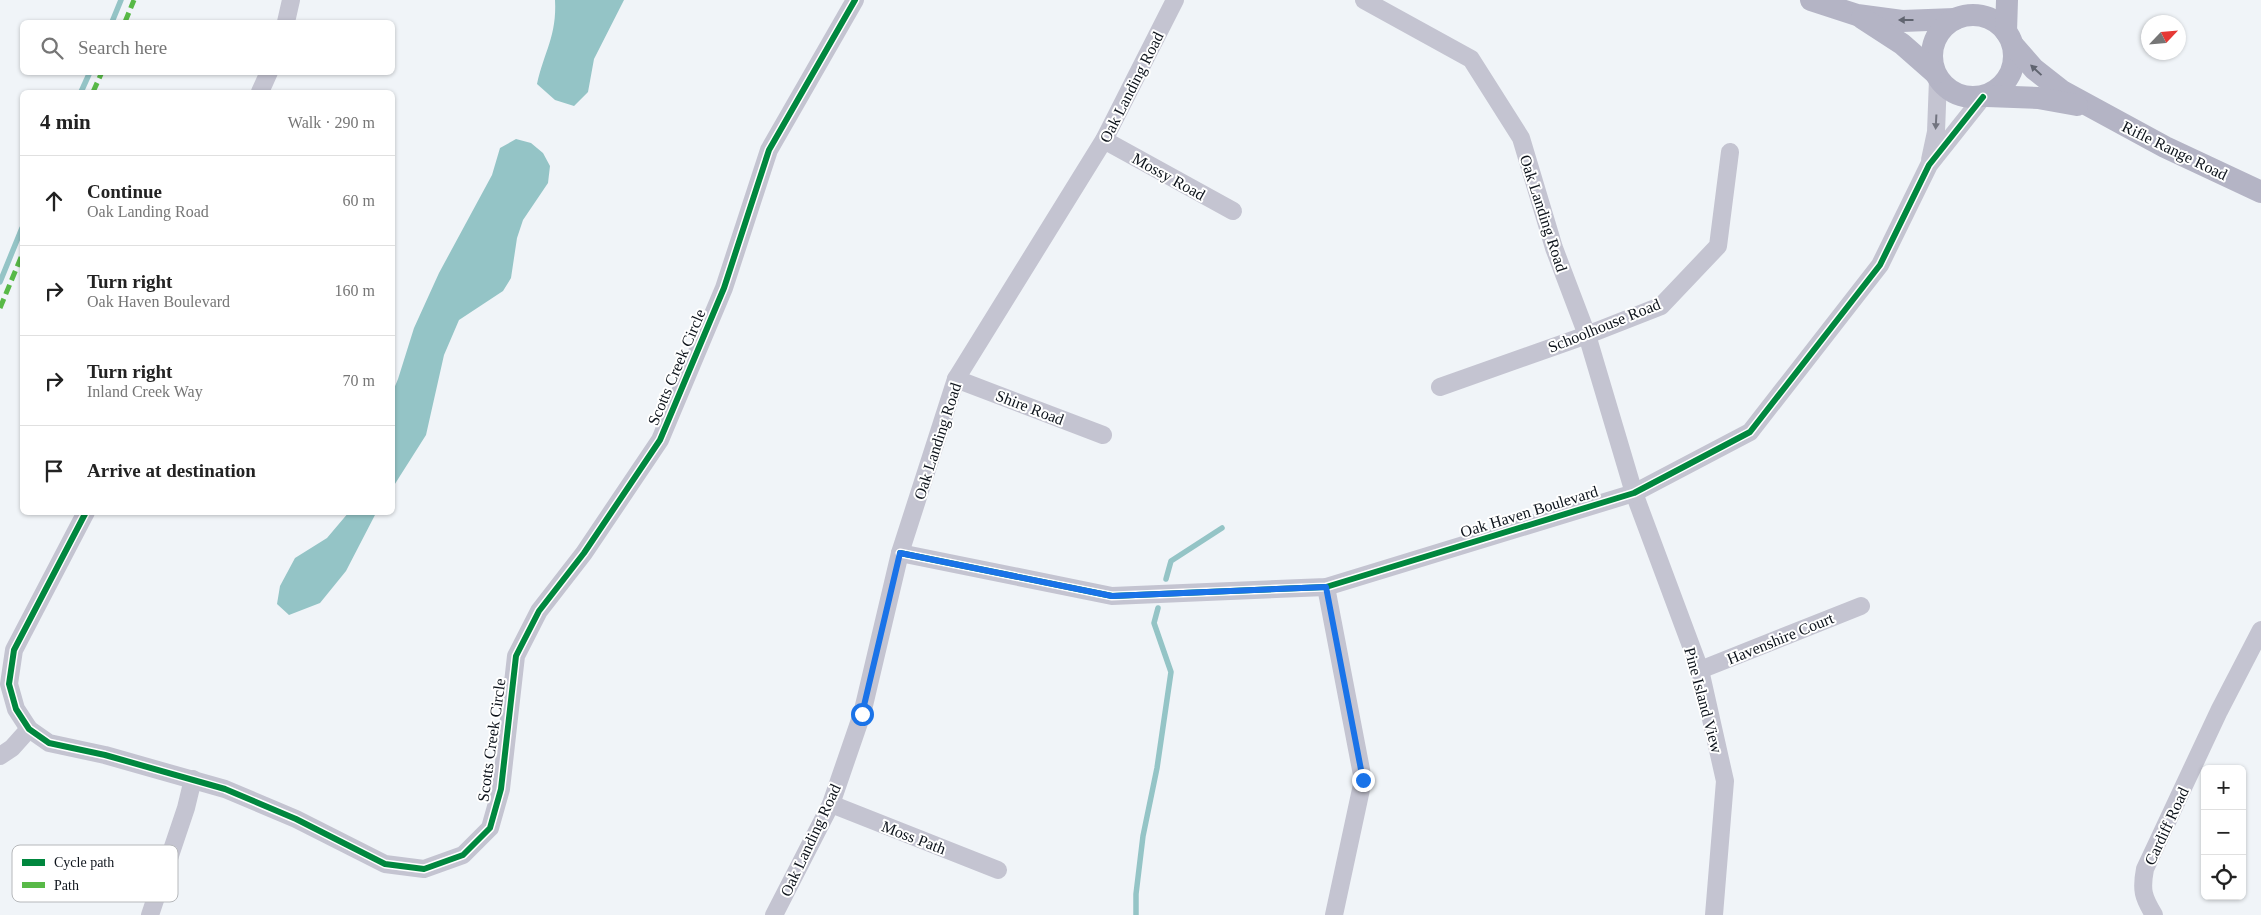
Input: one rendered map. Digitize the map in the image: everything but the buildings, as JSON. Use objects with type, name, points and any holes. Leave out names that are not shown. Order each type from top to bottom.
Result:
[{"type":"main road","points":[[1811,0],[1857,15],[1902,21],[1958,18],[1971,15],[1991,19],[2009,38]]},
{"type":"main road","points":[[1936,76],[1932,57],[1934,42],[1939,32],[1978,0]]},
{"type":"main road","points":[[1857,15],[1902,44],[1947,89],[1958,95],[1970,98],[1985,96],[1998,90],[2007,81],[2012,70],[2014,57],[2009,38],[2007,0]]},
{"type":"main road","name":"Rifle Range Road","points":[[2009,38],[2034,69],[2062,91],[2165,147],[2261,192]]},
{"type":"main road","name":"Rifle Range Road","points":[[1985,96],[2038,98],[2090,107]]},
{"type":"street","points":[[286,20],[291,0]]},
{"type":"street","name":"Scotts Creek Circle","points":[[84,515],[14,650],[4,684],[16,709],[29,729],[49,744],[105,756],[225,789],[296,819],[385,864],[424,869],[463,855],[490,828],[501,789],[516,656],[539,611],[584,553],[660,440],[724,288],[768,150],[855,0]]},
{"type":"street","name":"Oak Landing Road","points":[[774,915],[831,804],[862,714],[900,553],[956,379],[1104,140],[1175,0]]},
{"type":"street","name":"Oak Landing Road","points":[[1364,0],[1471,59],[1521,138],[1554,248],[1586,335],[1634,493]]},
{"type":"street","points":[[261,90],[268,75]]},
{"type":"street","name":"Oak Haven Boulevard","points":[[1929,165],[1936,132],[1936,76]]},
{"type":"street","name":"Oak Haven Boulevard","points":[[900,553],[1112,596],[1326,587],[1634,493],[1750,432],[1880,265],[1929,165],[1985,96]]},
{"type":"street","name":"Mossy Road","points":[[1104,140],[1233,211]]},
{"type":"street","name":"Schoolhouse Road","points":[[1440,387],[1661,306],[1718,246],[1730,152]]},
{"type":"street","name":"Shire Road","points":[[956,379],[1103,435]]},
{"type":"street","name":"Pine Island View","points":[[1634,493],[1700,670],[1725,781],[1714,915]]},
{"type":"street","points":[[1326,587],[1363,780],[1334,915]]},
{"type":"street","name":"Havenshire Court","points":[[1700,670],[1861,606]]},
{"type":"street","name":"Cardiff Road","points":[[2154,915],[2147,903],[2142,887],[2145,869],[2219,711],[2261,630]]},
{"type":"street","points":[[0,756],[12,748],[29,729]]},
{"type":"street","points":[[174,845],[193,779]]},
{"type":"street","name":"Moss Path","points":[[831,804],[998,870]]},
{"type":"street","points":[[150,915],[154,902]]},
{"type":"water","points":[[555,0],[624,0],[594,59],[588,92],[574,106],[555,100],[537,84],[552,34]]},
{"type":"water","points":[[516,139],[531,143],[543,153],[550,166],[548,183],[523,220],[517,238],[511,278],[503,291],[459,320],[444,355],[426,435],[395,484],[395,386],[414,328],[439,273],[492,175],[500,148]]},
{"type":"water","points":[[346,515],[375,515],[346,571],[320,603],[289,615],[277,604],[280,586],[295,558],[327,538]]},
{"type":"waterway","points":[[113,20],[121,0]]},
{"type":"waterway","points":[[82,90],[89,75]]},
{"type":"waterway","points":[[0,282],[20,233]]},
{"type":"waterway","points":[[1166,579],[1171,561],[1222,528]]},
{"type":"waterway","points":[[1136,915],[1136,894],[1143,836],[1157,768],[1171,672],[1154,623],[1158,608]]},
{"type":"marked path","points":[[126,20],[134,0]]},
{"type":"marked path","points":[[94,90],[101,75]]},
{"type":"marked path","points":[[0,308],[20,260]]},
{"type":"cycle path","points":[[84,515],[14,650],[9,684],[16,709],[29,729],[49,743],[105,755],[225,789],[296,819],[385,864],[424,869],[463,855],[490,828],[501,789],[516,656],[539,611],[584,553],[660,440],[724,288],[769,150],[855,0]]},
{"type":"cycle path","points":[[900,553],[1112,596],[1326,587],[1634,493],[1750,432],[1880,265],[1929,165],[1983,97]]},
{"type":"route","points":[[862,714],[900,553],[1112,596],[1326,587],[1363,780]]}]
